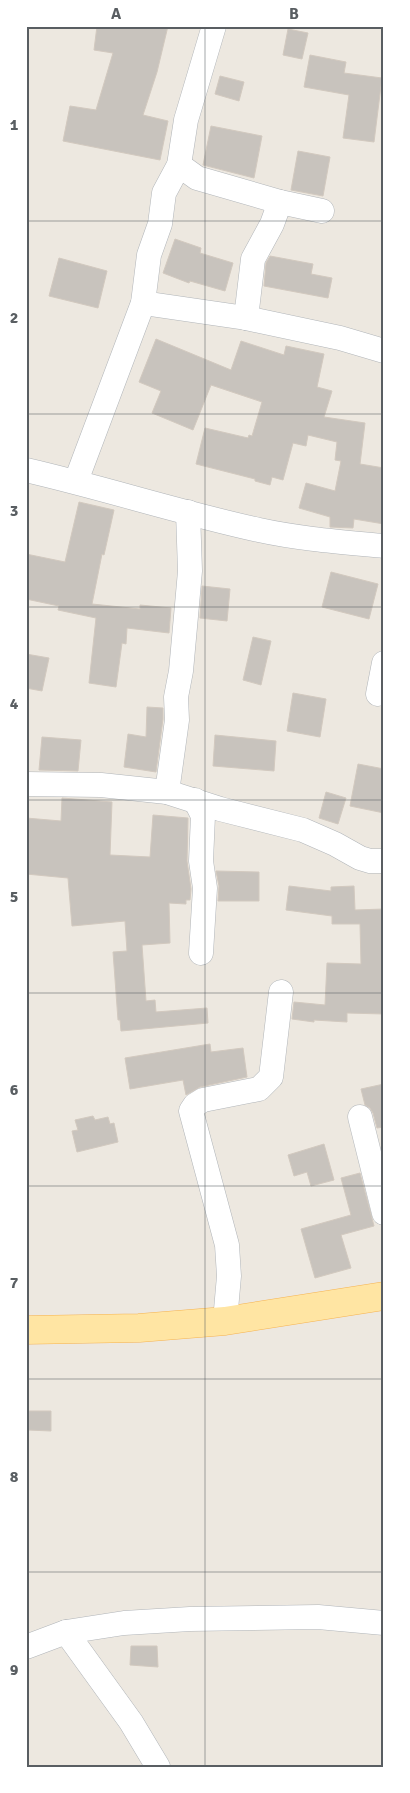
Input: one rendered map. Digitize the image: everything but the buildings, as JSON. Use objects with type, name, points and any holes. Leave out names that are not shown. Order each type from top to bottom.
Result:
[{"type":"main road","points":[[26,1330],[139,1328],[225,1322],[384,1296]]},
{"type":"street","points":[[76,481],[143,303],[149,255],[160,224],[164,194],[179,165],[186,120],[214,26]]},
{"type":"street","points":[[179,165],[197,178],[280,202],[322,211]]},
{"type":"street","points":[[246,318],[254,259],[272,224],[280,202]]},
{"type":"street","points":[[143,303],[246,318],[340,338],[384,351]]},
{"type":"street","points":[[26,470],[76,481],[261,530],[326,541],[384,546]]},
{"type":"street","points":[[167,792],[177,720],[176,697],[181,671],[190,571],[188,512]]},
{"type":"street","points":[[378,694],[384,662]]},
{"type":"street","points":[[26,784],[101,785],[167,792],[303,830],[335,844],[360,858],[384,861]]},
{"type":"street","points":[[195,800],[203,816],[201,861],[205,888],[201,953]]},
{"type":"street","points":[[225,1322],[229,1276],[227,1245],[191,1111],[195,1105],[203,1100],[259,1089],[271,1076],[282,992]]},
{"type":"street","points":[[360,1117],[384,1213]]},
{"type":"street","points":[[26,1647],[66,1632],[124,1623],[190,1619],[318,1617],[384,1623]]},
{"type":"street","points":[[66,1632],[131,1722],[158,1767]]}]
